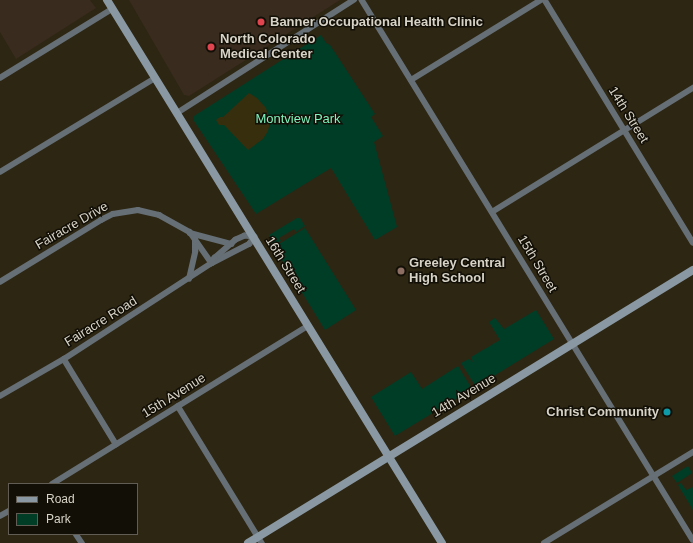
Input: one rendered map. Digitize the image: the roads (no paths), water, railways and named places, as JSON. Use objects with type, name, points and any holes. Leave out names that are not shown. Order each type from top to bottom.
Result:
[{"type":"main road","name":"16th Street","points":[[107,0],[442,543]]},
{"type":"main road","name":"14th Avenue","points":[[248,543],[260,540],[389,456],[693,270]]},
{"type":"street","points":[[177,113],[354,0]]},
{"type":"street","name":"15th Street","points":[[362,0],[693,540]]},
{"type":"street","points":[[411,80],[541,0]]},
{"type":"street","name":"14th Street","points":[[545,0],[693,242]]},
{"type":"street","points":[[0,78],[112,9]]},
{"type":"street","points":[[0,172],[155,78]]},
{"type":"street","points":[[492,212],[693,88]]},
{"type":"street","name":"Fairacre Drive","points":[[0,282],[101,220],[120,212],[138,210],[159,215],[190,232],[212,263]]},
{"type":"street","points":[[190,232],[232,244]]},
{"type":"street","name":"Fairacre Road","points":[[0,396],[64,359],[212,263],[249,244],[254,237],[245,236],[232,244],[215,258],[212,263]]},
{"type":"street","points":[[189,279],[195,252],[195,239]]},
{"type":"street","name":"15th Avenue","points":[[54,483],[308,326]]},
{"type":"street","points":[[64,359],[116,444]]},
{"type":"street","points":[[178,406],[260,540]]},
{"type":"street","points":[[544,543],[693,452]]},
{"type":"place","name":"Banner Occupational Health Clinic","points":[[261,22]]},
{"type":"place","name":"North Colorado Medical Center","points":[[211,47]]},
{"type":"place","name":"Greeley Central High School","points":[[401,271]]},
{"type":"place","name":"Christ Community","points":[[667,412]]},
{"type":"park label","name":"Montview Park","points":[[298,119]]}]
